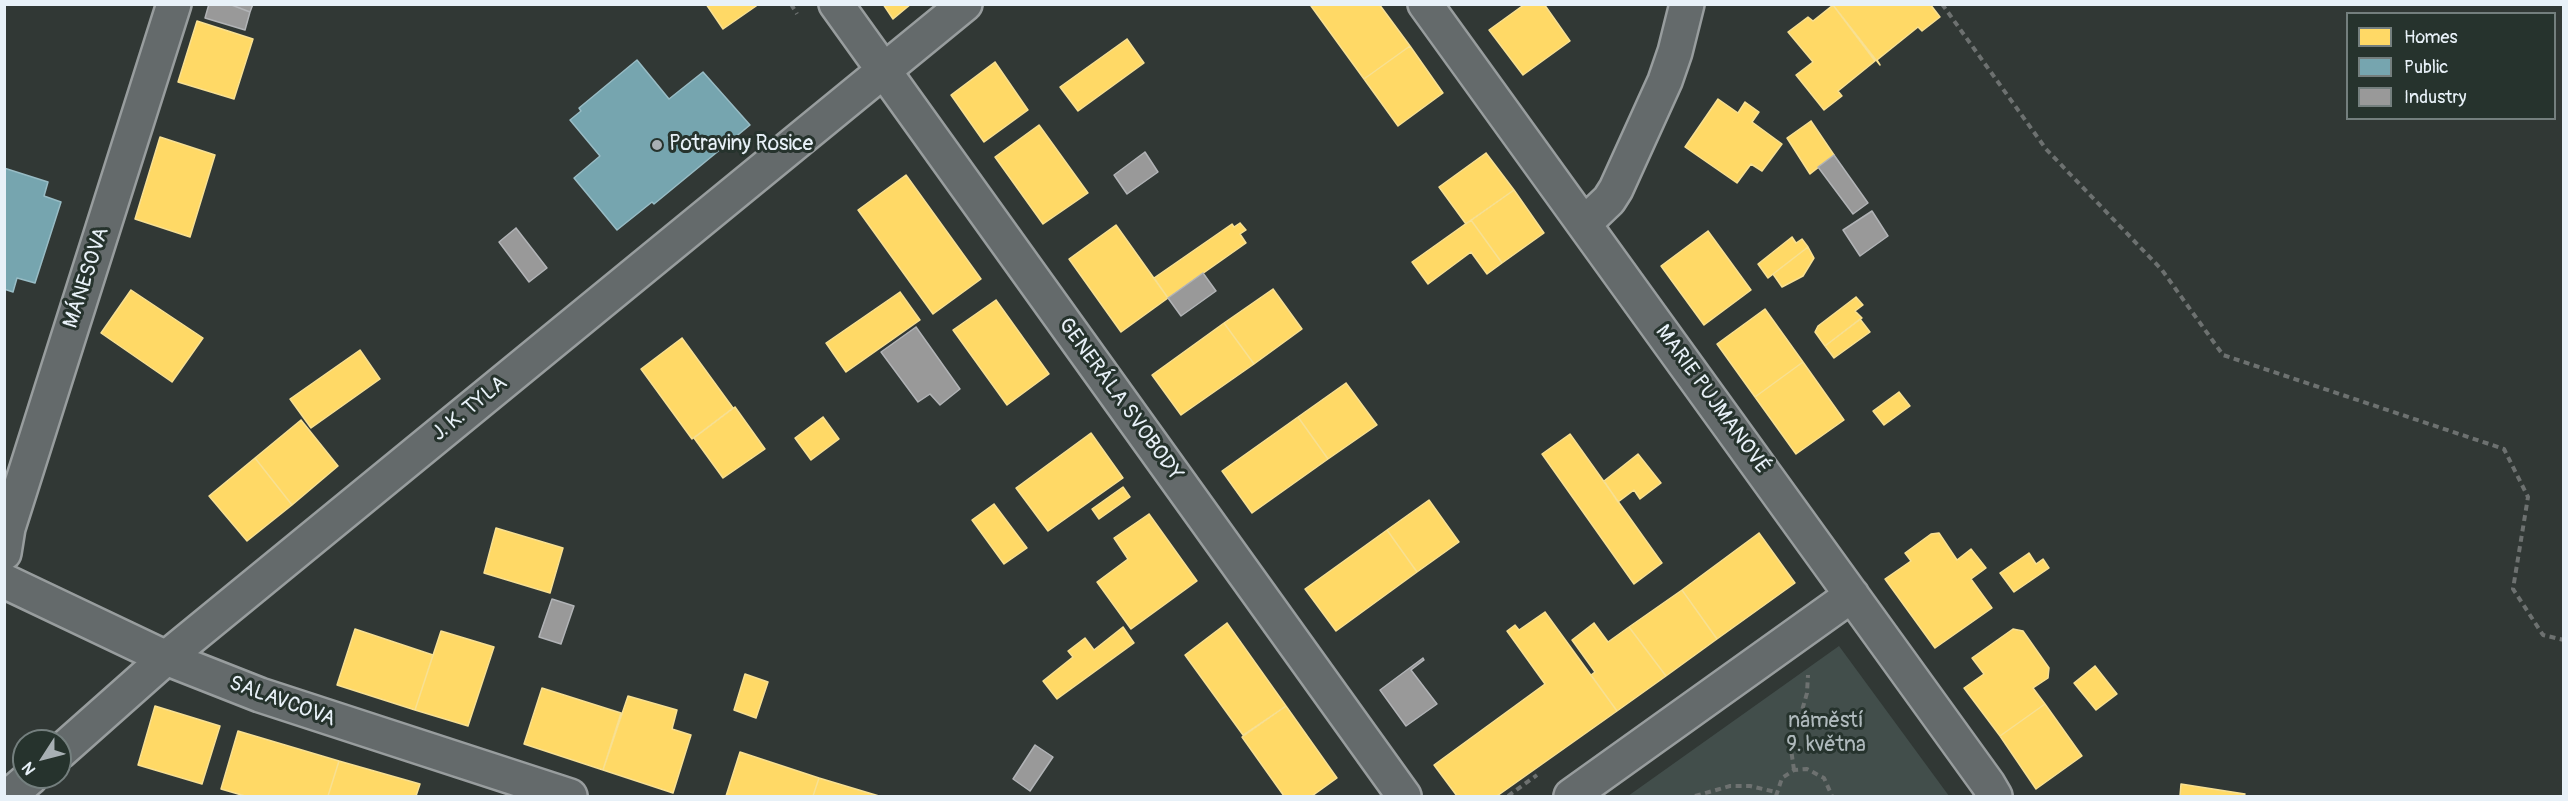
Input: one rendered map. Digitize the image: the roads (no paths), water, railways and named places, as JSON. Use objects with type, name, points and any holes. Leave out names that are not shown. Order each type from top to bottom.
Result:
[{"type":"street","name":"MÁNESOVA","points":[[4,553],[8,528],[174,4]]},
{"type":"street","name":"GENERÁLA SVOBODY","points":[[836,4],[1404,796]]},
{"type":"street","points":[[883,70],[965,4]]},
{"type":"street","name":"MARIE PUJMANOVÉ","points":[[1425,4],[1585,223],[1995,796]]},
{"type":"street","points":[[1585,223],[1609,200],[1616,189],[1665,81],[1687,4]]},
{"type":"street","name":"J. K. TYLA","points":[[72,741],[166,658],[883,70]]},
{"type":"street","name":"SALAVCOVA","points":[[4,581],[166,658],[316,716],[570,796]]},
{"type":"street","points":[[1571,796],[1852,595]]},
{"type":"place","name":"Potraviny Rosice","points":[[657,145]]},
{"type":"park label","name":"náměstí 9. května","points":[[1826,734]]}]
